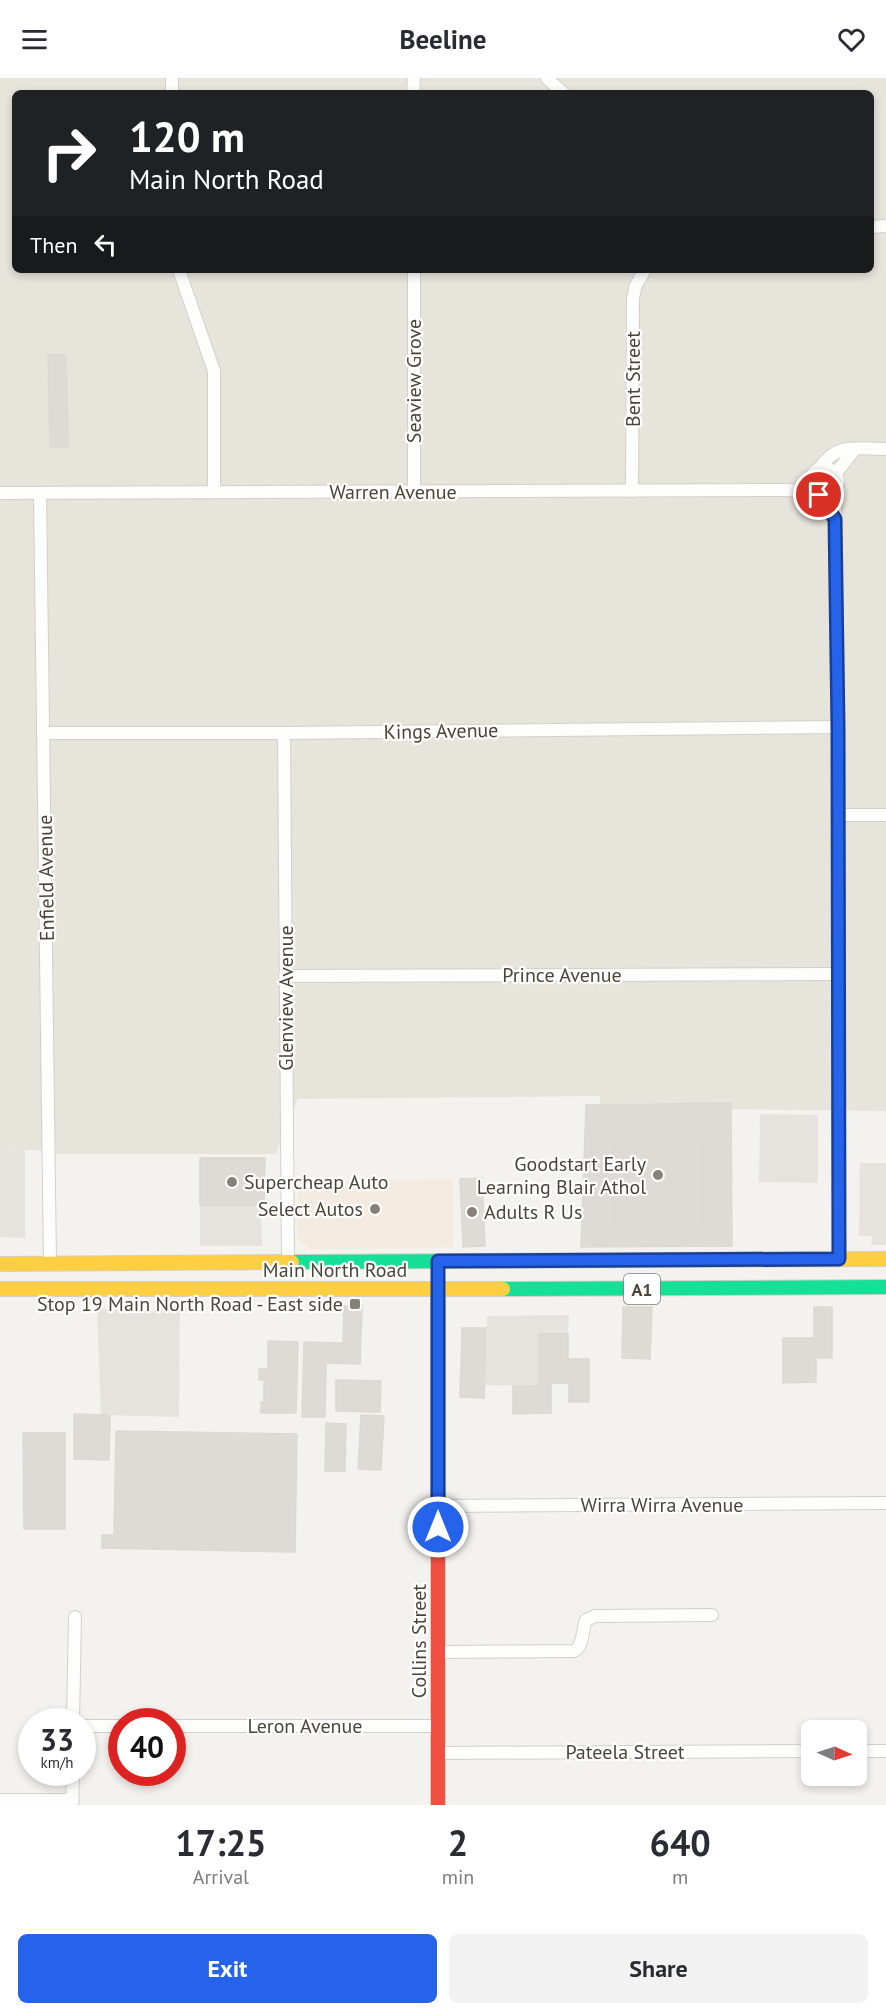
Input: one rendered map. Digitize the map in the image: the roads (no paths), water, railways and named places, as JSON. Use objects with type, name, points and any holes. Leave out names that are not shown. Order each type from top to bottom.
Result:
[{"type":"main road","name":"Main North Road","points":[[0,1264],[886,1259]]},
{"type":"main road","name":"Collins Street","points":[[438,1261],[438,1805]]},
{"type":"main road","points":[[288,1262],[288,1289]]},
{"type":"main road","points":[[50,1263],[51,1289]]},
{"type":"main road","name":"Main North Road","points":[[0,1289],[438,1290],[886,1287]]},
{"type":"street","points":[[547,78],[559,90]]},
{"type":"street","points":[[180,273],[214,371],[214,492]]},
{"type":"street","name":"Seaview Grove","points":[[414,273],[414,491]]},
{"type":"street","name":"Bent Street","points":[[632,491],[633,298],[636,285],[643,273]]},
{"type":"street","name":"Warren Avenue","points":[[786,490],[815,472],[826,457],[836,451],[846,448],[886,449]]},
{"type":"street","points":[[836,472],[855,449]]},
{"type":"street","points":[[835,519],[810,481],[815,472],[826,467],[836,472]]},
{"type":"street","points":[[836,472],[838,482],[835,491],[835,519],[838,727],[839,1259]]},
{"type":"street","name":"Warren Avenue","points":[[0,493],[786,490],[817,494]]},
{"type":"street","points":[[817,494],[825,496],[835,491]]},
{"type":"street","name":"Enfield Avenue","points":[[40,493],[50,1263]]},
{"type":"street","name":"Kings Avenue","points":[[44,733],[284,733],[838,727]]},
{"type":"street","name":"Glenview Avenue","points":[[284,733],[288,1262]]},
{"type":"street","points":[[837,815],[886,814]]},
{"type":"street","name":"Prince Avenue","points":[[285,976],[838,974]]},
{"type":"street","name":"Wirra Wirra Avenue","points":[[438,1506],[886,1503]]},
{"type":"street","points":[[438,1652],[574,1651],[580,1644],[586,1620],[594,1616],[711,1615]]},
{"type":"street","points":[[74,1708],[75,1617]]},
{"type":"street","name":"Leron Avenue","points":[[186,1726],[438,1726]]},
{"type":"street","name":"Pateela Street","points":[[438,1753],[801,1751]]},
{"type":"street","points":[[867,1751],[886,1751]]},
{"type":"street","points":[[0,1800],[73,1802],[73,1786]]},
{"type":"place","name":"Goodstart Early Learning Blair Athol","points":[[658,1175]]},
{"type":"place","name":"Supercheap Auto","points":[[232,1182]]},
{"type":"place","name":"Select Autos","points":[[375,1209]]},
{"type":"place","name":"Adults R Us","points":[[472,1212]]},
{"type":"place","name":"Stop 19 Main North Road - East side","points":[[355,1304]]}]
